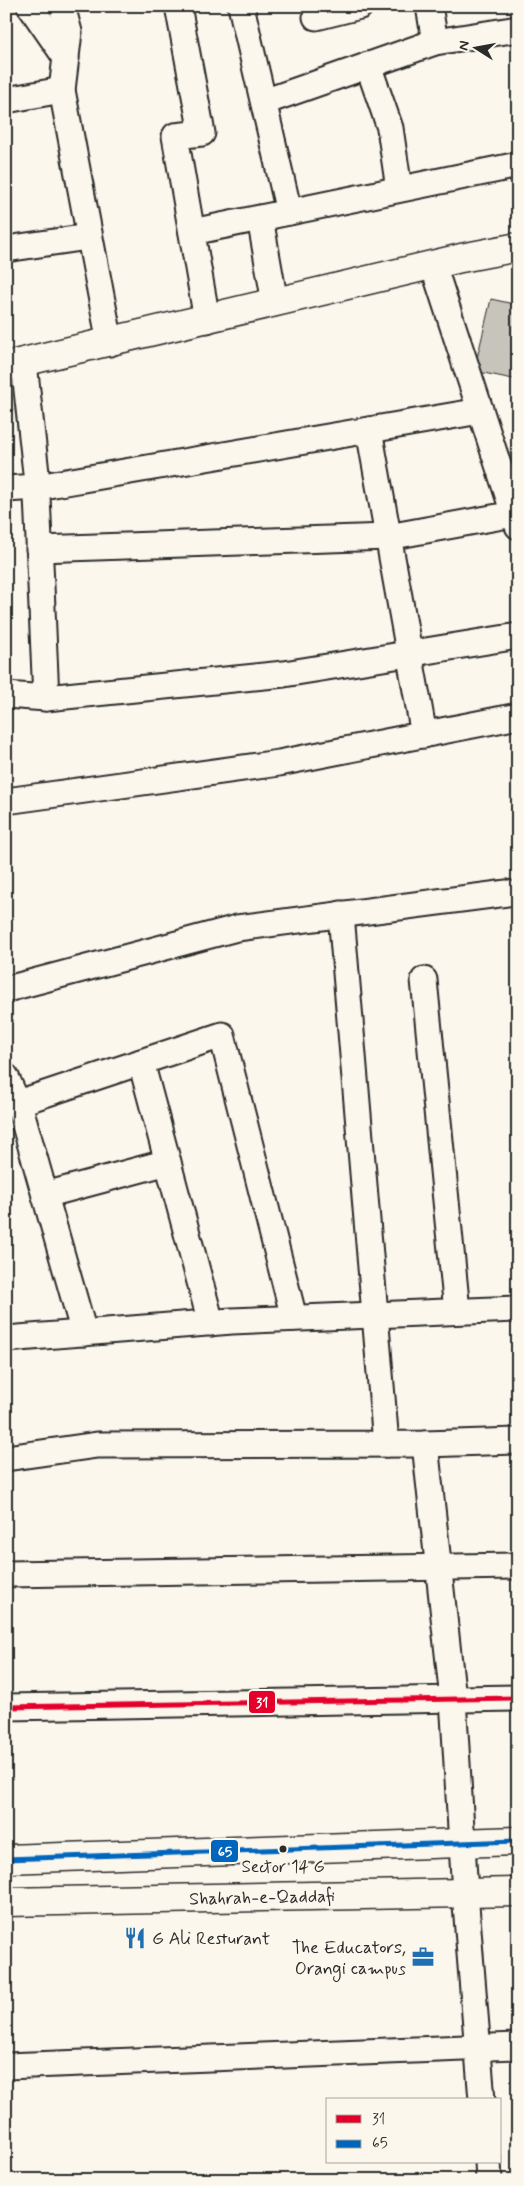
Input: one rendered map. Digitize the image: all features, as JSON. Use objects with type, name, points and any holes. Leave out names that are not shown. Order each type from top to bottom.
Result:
[{"type":"main road","points":[[15,364],[433,265],[518,247]]},
{"type":"main road","points":[[6,1859],[518,1841]]},
{"type":"main road","name":"Shahrah-e-Qaddafi","points":[[6,1902],[518,1892]]},
{"type":"street","points":[[30,6],[66,58]]},
{"type":"street","points":[[62,6],[68,32],[62,90],[88,237],[110,343]]},
{"type":"street","points":[[178,6],[202,133],[175,136],[207,320]]},
{"type":"street","points":[[241,6],[289,212]]},
{"type":"street","points":[[316,17],[360,6]]},
{"type":"street","points":[[429,6],[435,42]]},
{"type":"street","points":[[264,102],[435,42],[517,31]]},
{"type":"street","points":[[368,65],[390,128],[399,189]]},
{"type":"street","points":[[6,100],[62,90]]},
{"type":"street","points":[[192,232],[518,165]]},
{"type":"street","points":[[260,218],[275,303]]},
{"type":"street","points":[[6,249],[88,237]]},
{"type":"street","points":[[39,549],[388,537],[516,520],[433,265]]},
{"type":"street","points":[[15,364],[36,487],[46,698]]},
{"type":"street","points":[[6,489],[36,487],[480,411]]},
{"type":"street","points":[[369,430],[424,735]]},
{"type":"street","points":[[6,695],[46,698],[284,674],[518,636]]},
{"type":"street","points":[[6,801],[279,763],[518,716]]},
{"type":"street","points":[[7,989],[237,928],[507,893]]},
{"type":"street","points":[[341,914],[386,1444]]},
{"type":"street","points":[[424,980],[456,1312]]},
{"type":"street","points":[[18,1103],[222,1035],[294,1318]]},
{"type":"street","points":[[141,1062],[210,1323]]},
{"type":"street","points":[[6,1078],[18,1103],[84,1333]]},
{"type":"street","points":[[45,1195],[168,1162]]},
{"type":"street","points":[[6,1339],[294,1318],[518,1309]]},
{"type":"street","points":[[6,1458],[97,1445],[518,1442]]},
{"type":"street","points":[[425,1444],[453,1699],[465,1893],[482,2098]]},
{"type":"street","points":[[6,1574],[518,1566]]},
{"type":"street","points":[[6,1707],[518,1698]]},
{"type":"street","points":[[6,2066],[518,2046]]},
{"type":"street","points":[[488,2164],[489,2180]]},
{"type":"building","points":[[491,299],[518,305],[518,380],[474,371]]},
{"type":"transit line","name":"31","points":[[6,1707],[518,1698]]},
{"type":"transit line","name":"65","points":[[6,1859],[518,1841]]},
{"type":"place","name":"Sector 14 G","points":[[283,1849]]},
{"type":"place","name":"G Ali Resturant","points":[[135,1938]]},
{"type":"place","name":"The Educators, Orangi campus","points":[[423,1957]]}]
